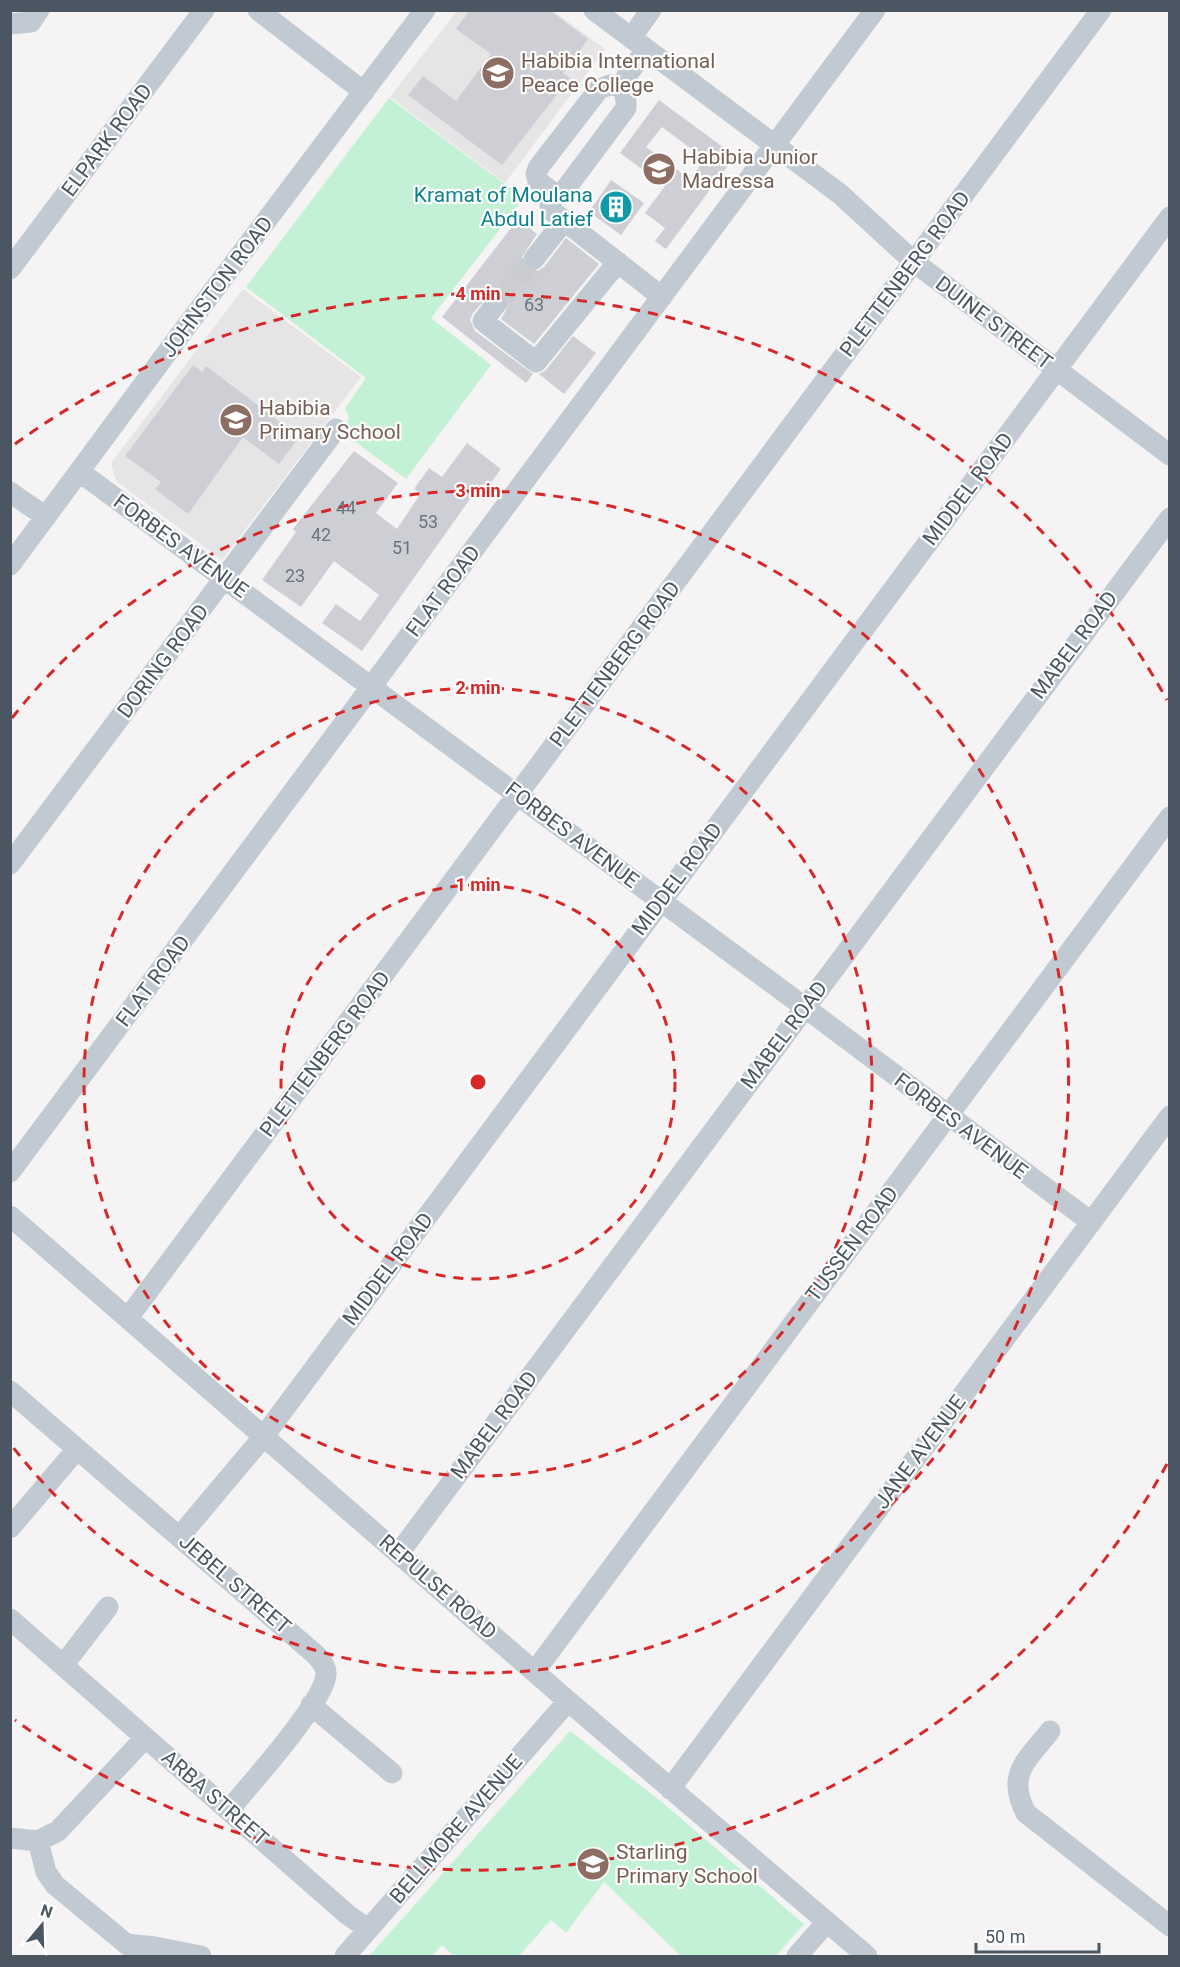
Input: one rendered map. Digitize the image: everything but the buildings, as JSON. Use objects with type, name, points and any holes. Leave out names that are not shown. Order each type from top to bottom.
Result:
[{"type":"street","points":[[10,24],[28,23],[39,10]]},
{"type":"street","name":"ELPARK ROAD","points":[[10,269],[204,10]]},
{"type":"street","points":[[258,10],[364,92]]},
{"type":"street","name":"JOHNSTON ROAD","points":[[10,565],[425,10]]},
{"type":"street","name":"DUINE STREET","points":[[594,10],[858,208],[914,262],[1170,455]]},
{"type":"street","points":[[651,10],[623,86],[627,96],[626,108],[564,191],[555,194],[550,205],[552,211],[564,221],[662,297]]},
{"type":"street","name":"FLAT ROAD","points":[[10,1172],[875,10]]},
{"type":"street","name":"PLETTENBERG ROAD","points":[[128,1318],[1101,10]]},
{"type":"street","points":[[555,194],[538,182],[536,174],[538,168],[599,88],[610,85],[623,86]]},
{"type":"street","name":"MIDDEL ROAD","points":[[180,1536],[264,1436],[1170,217]]},
{"type":"street","points":[[534,259],[564,221]]},
{"type":"street","points":[[496,304],[483,321],[536,363],[618,262]]},
{"type":"street","name":"DORING ROAD","points":[[10,864],[336,429]]},
{"type":"street","name":"FORBES AVENUE","points":[[80,472],[805,1007],[1091,1222]]},
{"type":"street","points":[[10,492],[46,517]]},
{"type":"street","name":"MABEL ROAD","points":[[399,1553],[1170,518]]},
{"type":"street","name":"TUSSEN ROAD","points":[[535,1671],[1170,817]]},
{"type":"street","name":"JANE AVENUE","points":[[670,1789],[1170,1116]]},
{"type":"street","name":"REPULSE ROAD","points":[[10,1216],[568,1701],[867,1956]]},
{"type":"street","name":"JEBEL STREET","points":[[10,1391],[180,1536],[321,1661],[325,1677],[311,1705],[230,1809]]},
{"type":"street","points":[[10,1527],[77,1449]]},
{"type":"street","points":[[64,1664],[108,1606]]},
{"type":"street","name":"ARBA STREET","points":[[10,1619],[64,1664],[145,1738],[230,1809],[348,1915],[368,1929]]},
{"type":"street","name":"BELLMORE AVENUE","points":[[345,1956],[568,1701]]},
{"type":"street","points":[[311,1705],[392,1773]]},
{"type":"street","points":[[1050,1731],[1024,1764],[1017,1779],[1017,1796],[1026,1813],[1170,1926]]},
{"type":"street","points":[[10,1838],[38,1841],[66,1824],[145,1738]]},
{"type":"street","points":[[38,1841],[49,1878],[134,1950],[155,1947],[201,1956]]},
{"type":"street","points":[[797,1956],[827,1922]]},
{"type":"shaded area","name":"Habibia International Peace College","points":[[457,11],[553,11],[605,49],[505,183],[390,97]]},
{"type":"shaded area","name":"Habibia Primary School","points":[[243,289],[361,377],[222,560],[116,481],[111,463]]},
{"type":"green space","points":[[389,98],[524,198],[431,318],[491,365],[406,479],[343,433],[349,417],[345,408],[366,378],[246,287]]},
{"type":"green space","name":"Starling Primary School","points":[[570,1731],[663,1803],[804,1924],[776,1956],[681,1956],[604,1882],[566,1933],[551,1920],[519,1956],[454,1956],[442,1945],[432,1956],[369,1956]]},
{"type":"tunnel","points":[[496,304],[534,259]]},
{"type":"place","name":"Habibia International Peace College","points":[[498,73]]},
{"type":"place","name":"Habibia Junior Madressa","points":[[659,169]]},
{"type":"place","name":"Kramat of Moulana Abdul Latief","points":[[616,207]]},
{"type":"place","name":"Habibia Primary School","points":[[236,420]]},
{"type":"place","name":"Starling Primary School","points":[[593,1864]]}]
